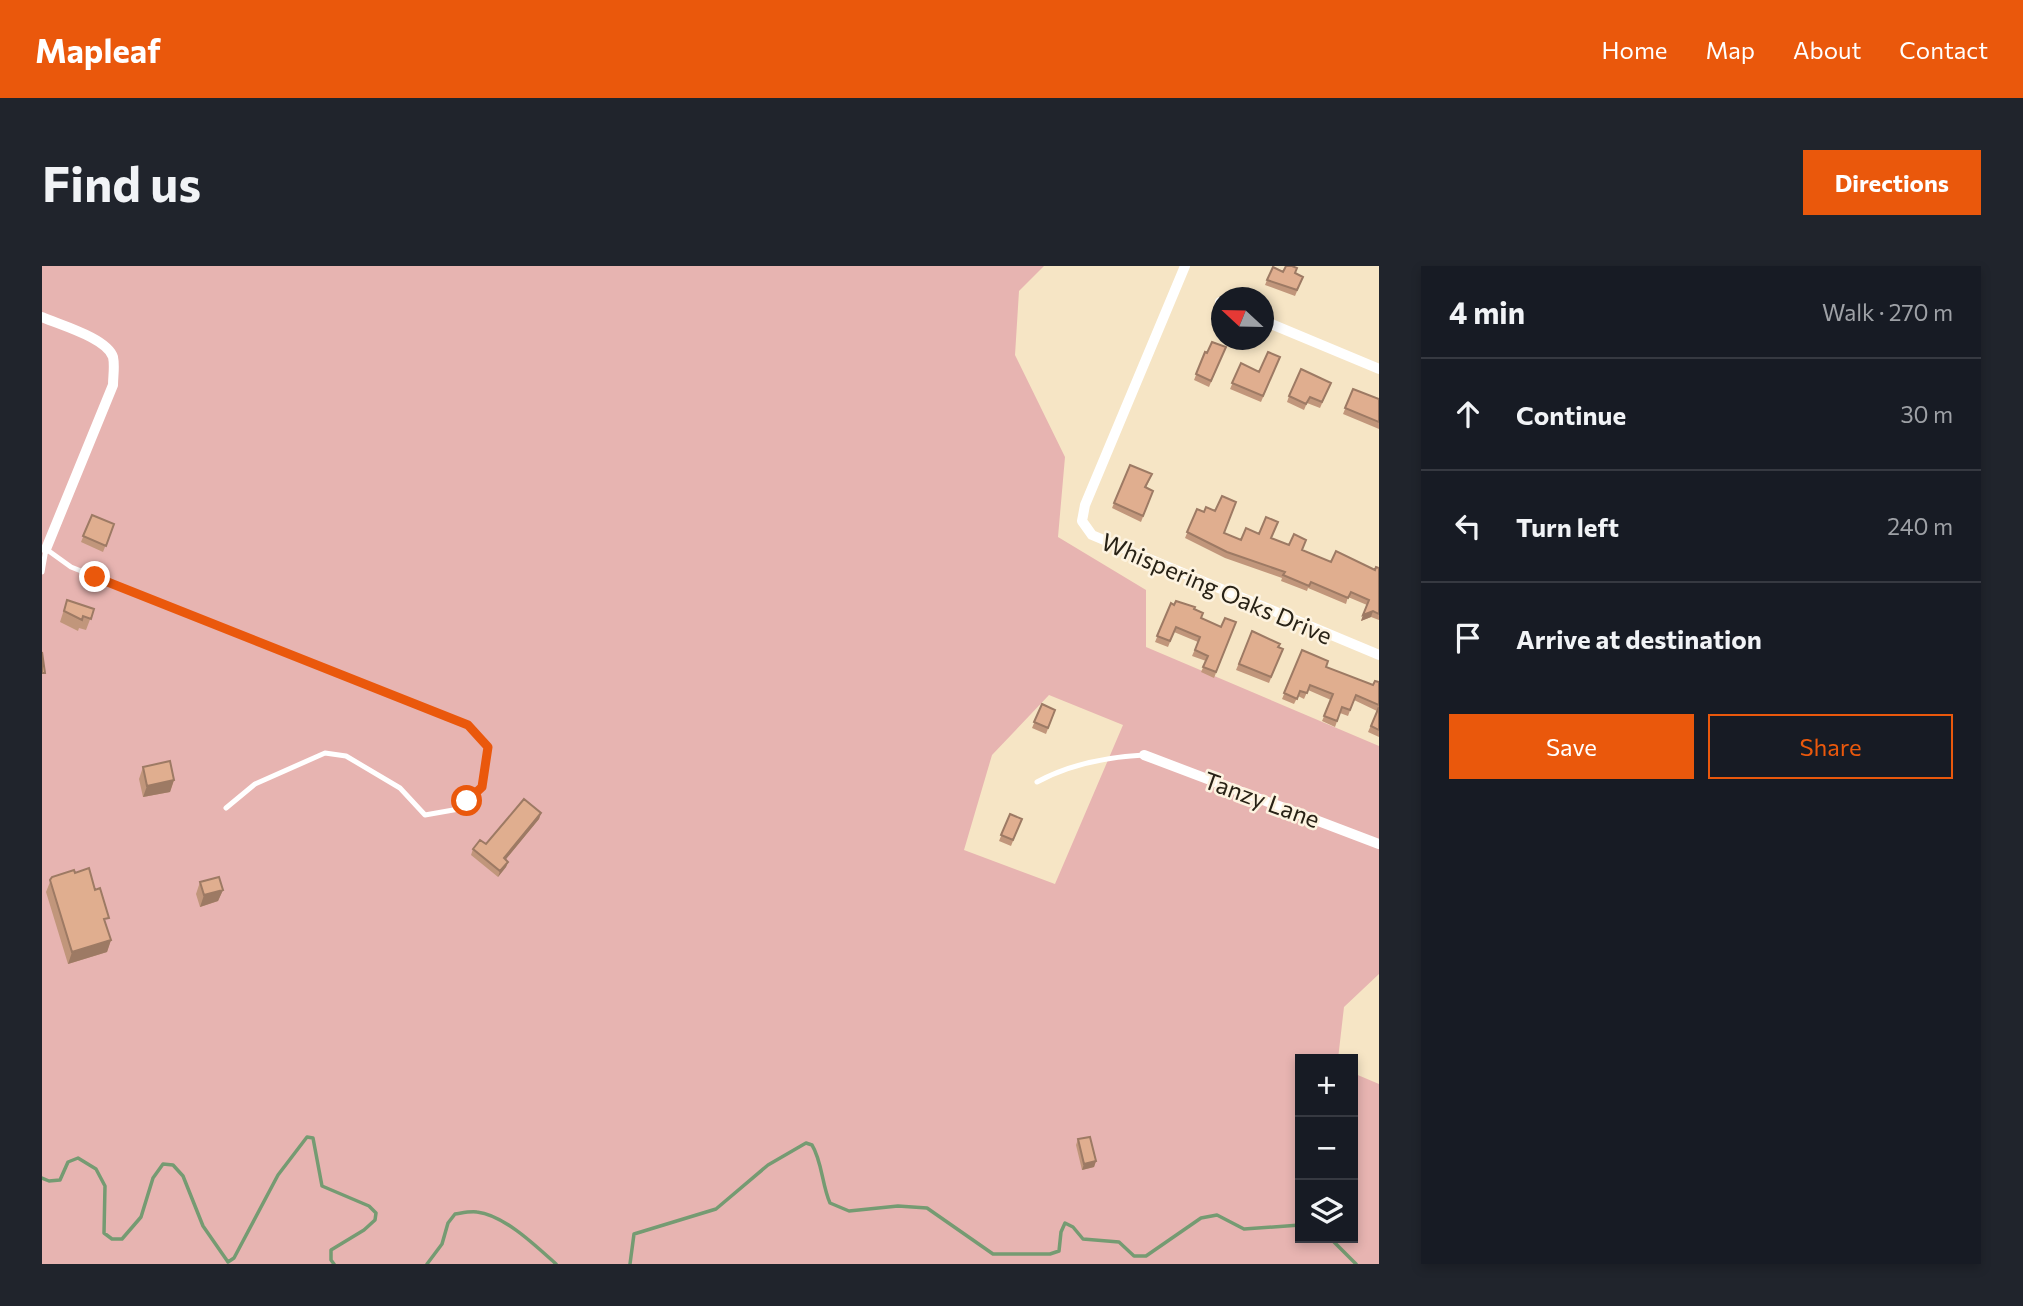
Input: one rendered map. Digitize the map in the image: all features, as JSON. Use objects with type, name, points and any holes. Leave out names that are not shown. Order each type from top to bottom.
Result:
[{"type":"street","name":"Whispering Oaks Drive","points":[[1185,266],[1086,505],[1082,521],[1091,535],[1379,655]]},
{"type":"street","points":[[42,317],[105,345],[113,356],[114,370],[113,385],[46,542]]},
{"type":"street","points":[[1274,325],[1379,369]]},
{"type":"street","name":"Tanzy Lane","points":[[1144,755],[1379,844]]},
{"type":"lane","points":[[42,572],[46,542]]},
{"type":"lane","points":[[46,542],[71,567],[468,725],[488,747],[482,787],[459,809],[425,815],[400,788],[346,756],[325,753],[255,784],[226,808]]},
{"type":"lane","points":[[1037,782],[1058,770],[1119,756],[1144,755]]},
{"type":"shaded area","points":[[42,266],[1044,266],[1019,291],[1015,355],[1065,457],[1058,537],[1146,590],[1146,647],[1379,746],[1379,974],[1344,1007],[1339,1054],[1295,1054],[1295,1243],[1358,1243],[1358,1075],[1379,1084],[1379,1264],[42,1264]],"holes":[[[1049,695],[1123,725],[1055,884],[964,850],[992,755]]]},
{"type":"building","points":[[1286,266],[1297,268],[1295,273],[1303,277],[1297,290],[1267,280],[1273,267],[1283,272]]},
{"type":"building","points":[[1211,344],[1211,350],[1225,350],[1211,381],[1196,374],[1205,352],[1207,353]]},
{"type":"building","points":[[1268,352],[1280,357],[1263,396],[1232,383],[1241,363],[1259,372]]},
{"type":"building","points":[[1301,369],[1331,383],[1322,402],[1310,397],[1306,404],[1289,396]]},
{"type":"building","points":[[1353,389],[1379,399],[1379,422],[1345,408]]},
{"type":"building","points":[[1130,465],[1152,474],[1145,487],[1153,491],[1143,516],[1114,503]]},
{"type":"building","points":[[1222,496],[1236,502],[1224,533],[1241,540],[1246,528],[1259,534],[1266,517],[1278,522],[1271,538],[1289,545],[1294,534],[1306,540],[1302,550],[1331,562],[1336,551],[1375,570],[1376,567],[1379,568],[1379,614],[1373,611],[1363,615],[1369,600],[1351,592],[1348,598],[1311,582],[1309,586],[1283,575],[1285,572],[1227,552],[1187,532],[1197,509],[1204,512],[1206,507],[1215,511]]},
{"type":"building","points":[[92,515],[114,524],[106,546],[83,536]]},
{"type":"building","points":[[67,600],[94,609],[91,619],[83,616],[82,620],[64,611]]},
{"type":"building","points":[[1176,601],[1195,607],[1194,609],[1203,613],[1201,618],[1221,627],[1225,618],[1236,622],[1216,672],[1203,667],[1208,656],[1195,650],[1200,637],[1176,627],[1170,641],[1157,636],[1171,603],[1174,605]]},
{"type":"building","points":[[1252,631],[1280,644],[1278,647],[1283,649],[1271,677],[1239,664]]},
{"type":"building","points":[[1302,650],[1328,661],[1326,667],[1373,685],[1375,681],[1379,682],[1379,705],[1356,695],[1350,710],[1342,707],[1337,721],[1324,716],[1333,694],[1310,685],[1307,693],[1300,691],[1297,699],[1284,693]]},
{"type":"building","points":[[42,652],[45,673],[42,673]]},
{"type":"building","points":[[1042,704],[1055,710],[1048,728],[1034,722]]},
{"type":"building","points":[[1379,707],[1379,730],[1371,726]]},
{"type":"building","points":[[170,761],[174,780],[147,786],[143,767]]},
{"type":"building","points":[[524,799],[541,813],[504,858],[508,862],[500,871],[473,849],[480,840],[486,844]]},
{"type":"building","points":[[1010,814],[1022,819],[1013,840],[1001,835]]},
{"type":"building","points":[[89,868],[95,890],[100,888],[109,918],[104,919],[111,940],[72,952],[50,880],[74,870],[75,873]]},
{"type":"building","points":[[219,877],[223,890],[204,895],[200,882]]},
{"type":"building","points":[[1090,1137],[1096,1161],[1084,1164],[1078,1139]]},
{"type":"waterway","points":[[42,1178],[49,1181],[60,1180],[68,1162],[78,1158],[96,1169],[105,1186],[104,1233],[112,1239],[122,1239],[141,1217],[153,1178],[163,1164],[173,1165],[183,1176],[203,1226],[228,1262],[234,1258],[278,1175],[307,1137],[313,1138],[322,1186],[369,1206],[376,1213],[375,1220],[364,1230],[331,1250],[334,1264]]},
{"type":"waterway","points":[[630,1264],[634,1234],[716,1209],[768,1165],[806,1143],[812,1145],[815,1151],[830,1203],[849,1211],[898,1206],[927,1208],[993,1254],[1050,1254],[1059,1251],[1065,1223],[1073,1227],[1083,1239],[1119,1242],[1134,1256],[1146,1256],[1201,1218],[1217,1215],[1244,1229],[1295,1225]]},
{"type":"waterway","points":[[427,1264],[442,1244],[448,1223],[455,1214],[472,1212],[487,1214],[509,1225],[556,1264]]},
{"type":"waterway","points":[[1335,1243],[1356,1264]]},
{"type":"route","points":[[95,577],[468,725],[488,747],[482,787],[467,801]]}]
